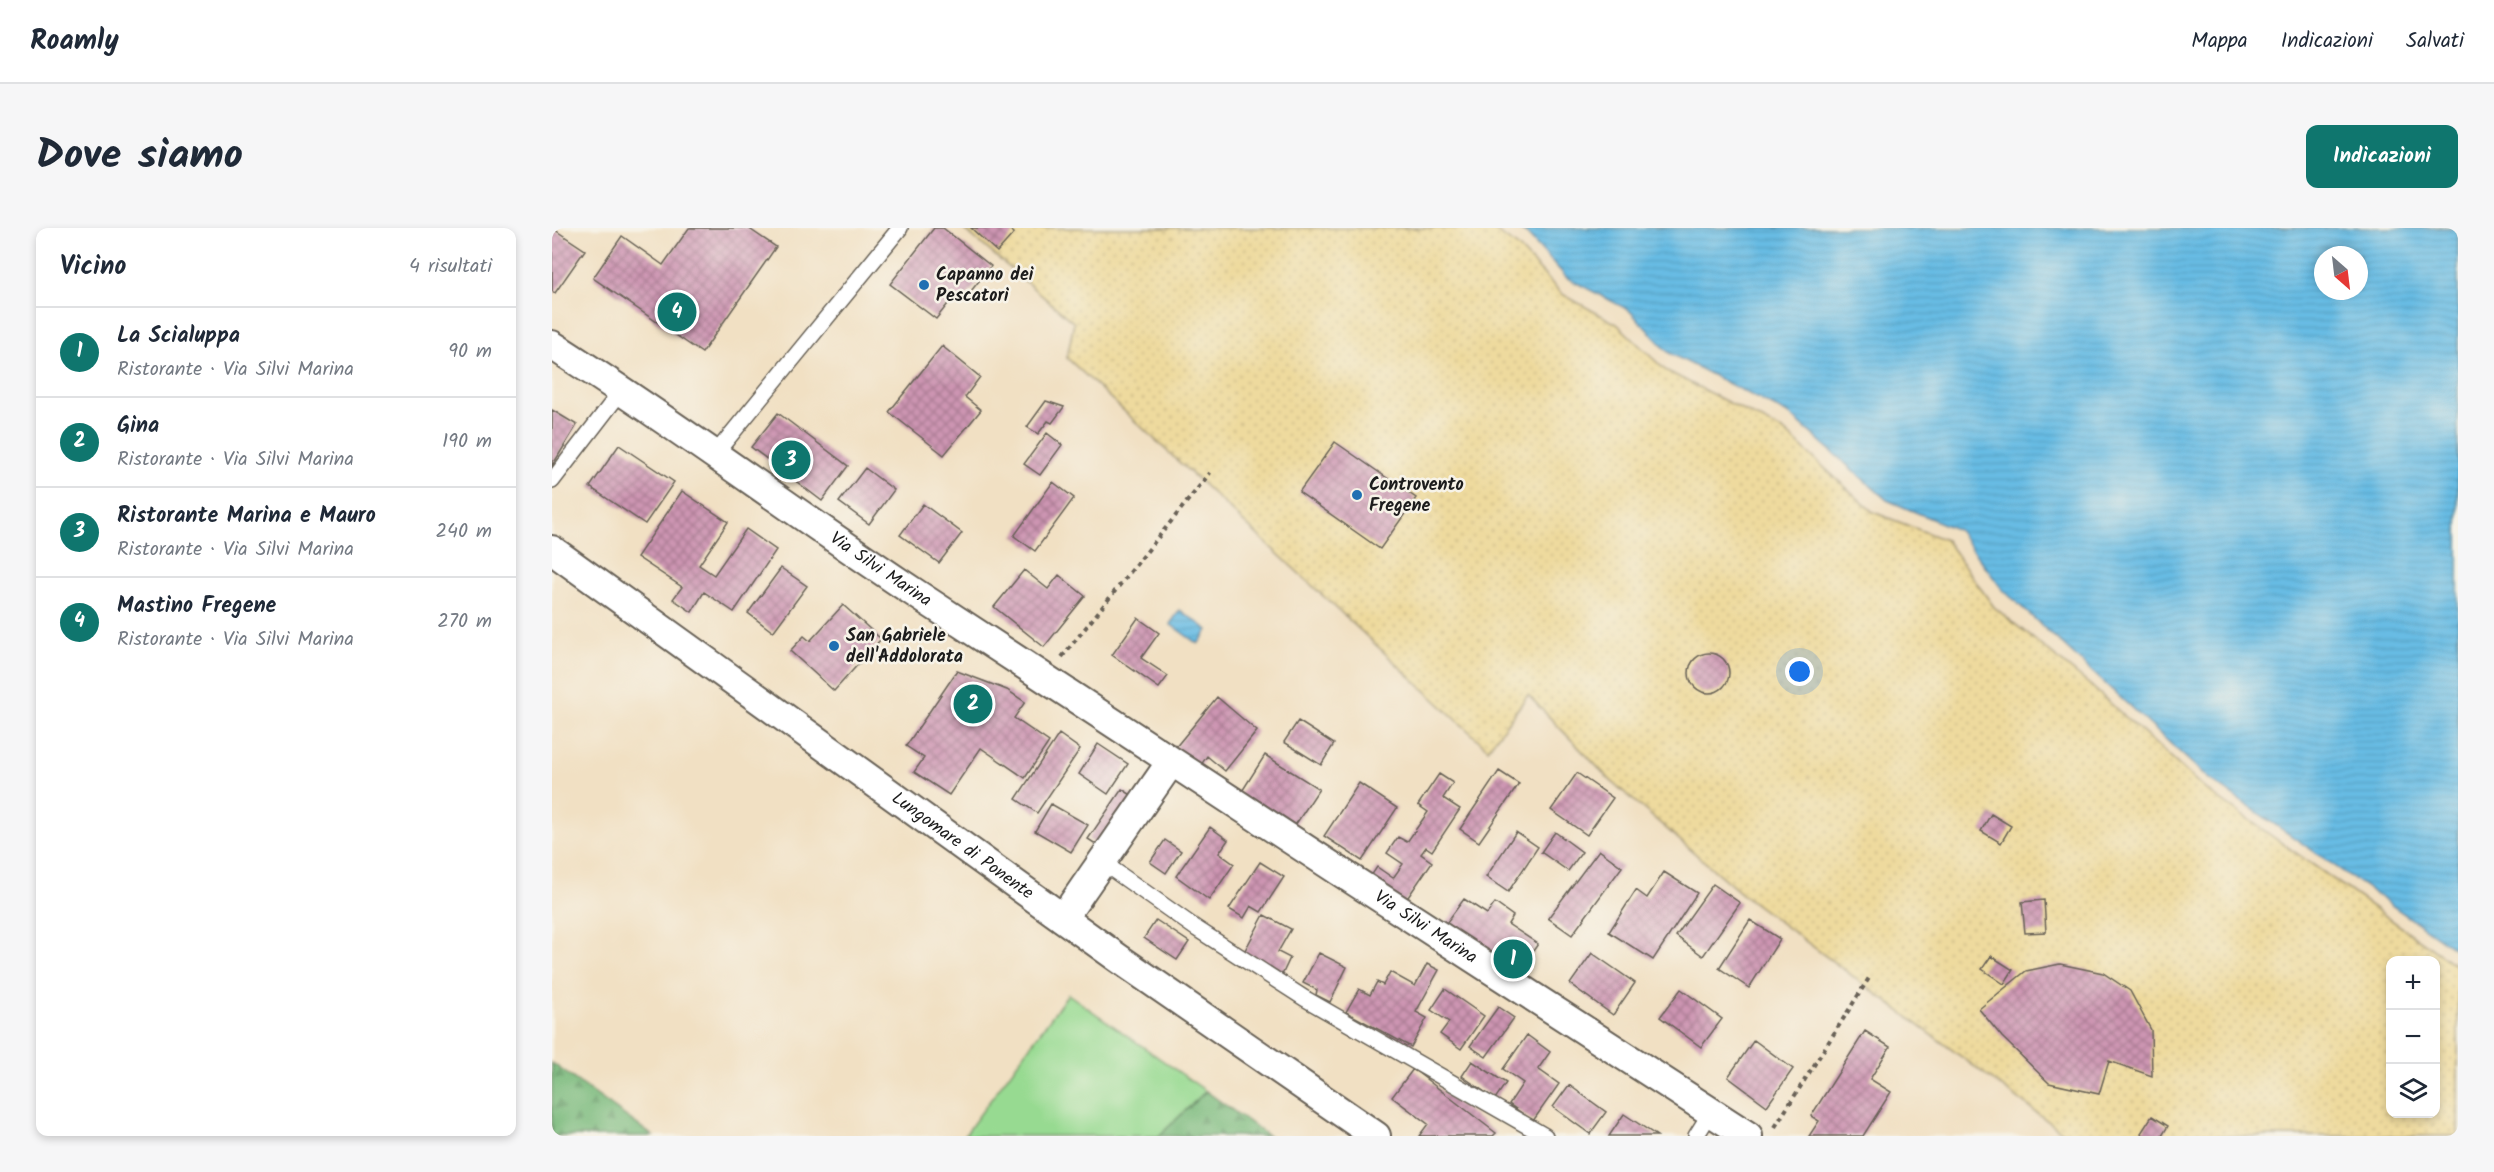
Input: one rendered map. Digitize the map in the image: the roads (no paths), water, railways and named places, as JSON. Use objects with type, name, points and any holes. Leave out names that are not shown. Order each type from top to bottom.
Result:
[{"type":"street","name":"Via Silvi Marina","points":[[552,345],[622,390],[839,542],[1171,762],[1748,1136]]},
{"type":"street","name":"Lungomare di Ponente","points":[[552,550],[1063,918],[1377,1136]]},
{"type":"street","points":[[1063,918],[1171,762]]},
{"type":"lane","points":[[715,454],[900,228]]},
{"type":"lane","points":[[552,481],[622,390]]},
{"type":"lane","points":[[1102,862],[1197,929],[1304,998],[1545,1136]]},
{"type":"lane","points":[[1696,1136],[1711,1112]]},
{"type":"water","points":[[1517,228],[2458,228],[2458,951],[2209,779],[2002,589],[1958,530],[1887,500],[1790,415],[1669,353],[1629,310],[1567,278],[1527,234]]},
{"type":"water","points":[[1180,610],[1208,630],[1198,644],[1170,624]]},
{"type":"place","name":"Capanno dei Pescatori","points":[[924,285]]},
{"type":"place","name":"Mastino Fregene","points":[[677,312]]},
{"type":"place","name":"Ristorante Marina e Mauro","points":[[791,460]]},
{"type":"place","name":"Controvento Fregene","points":[[1357,495]]},
{"type":"place","name":"San Gabriele dell'Addolorata","points":[[834,646]]},
{"type":"place","name":"Gina","points":[[973,704]]},
{"type":"place","name":"La Scialuppa","points":[[1513,959]]}]
